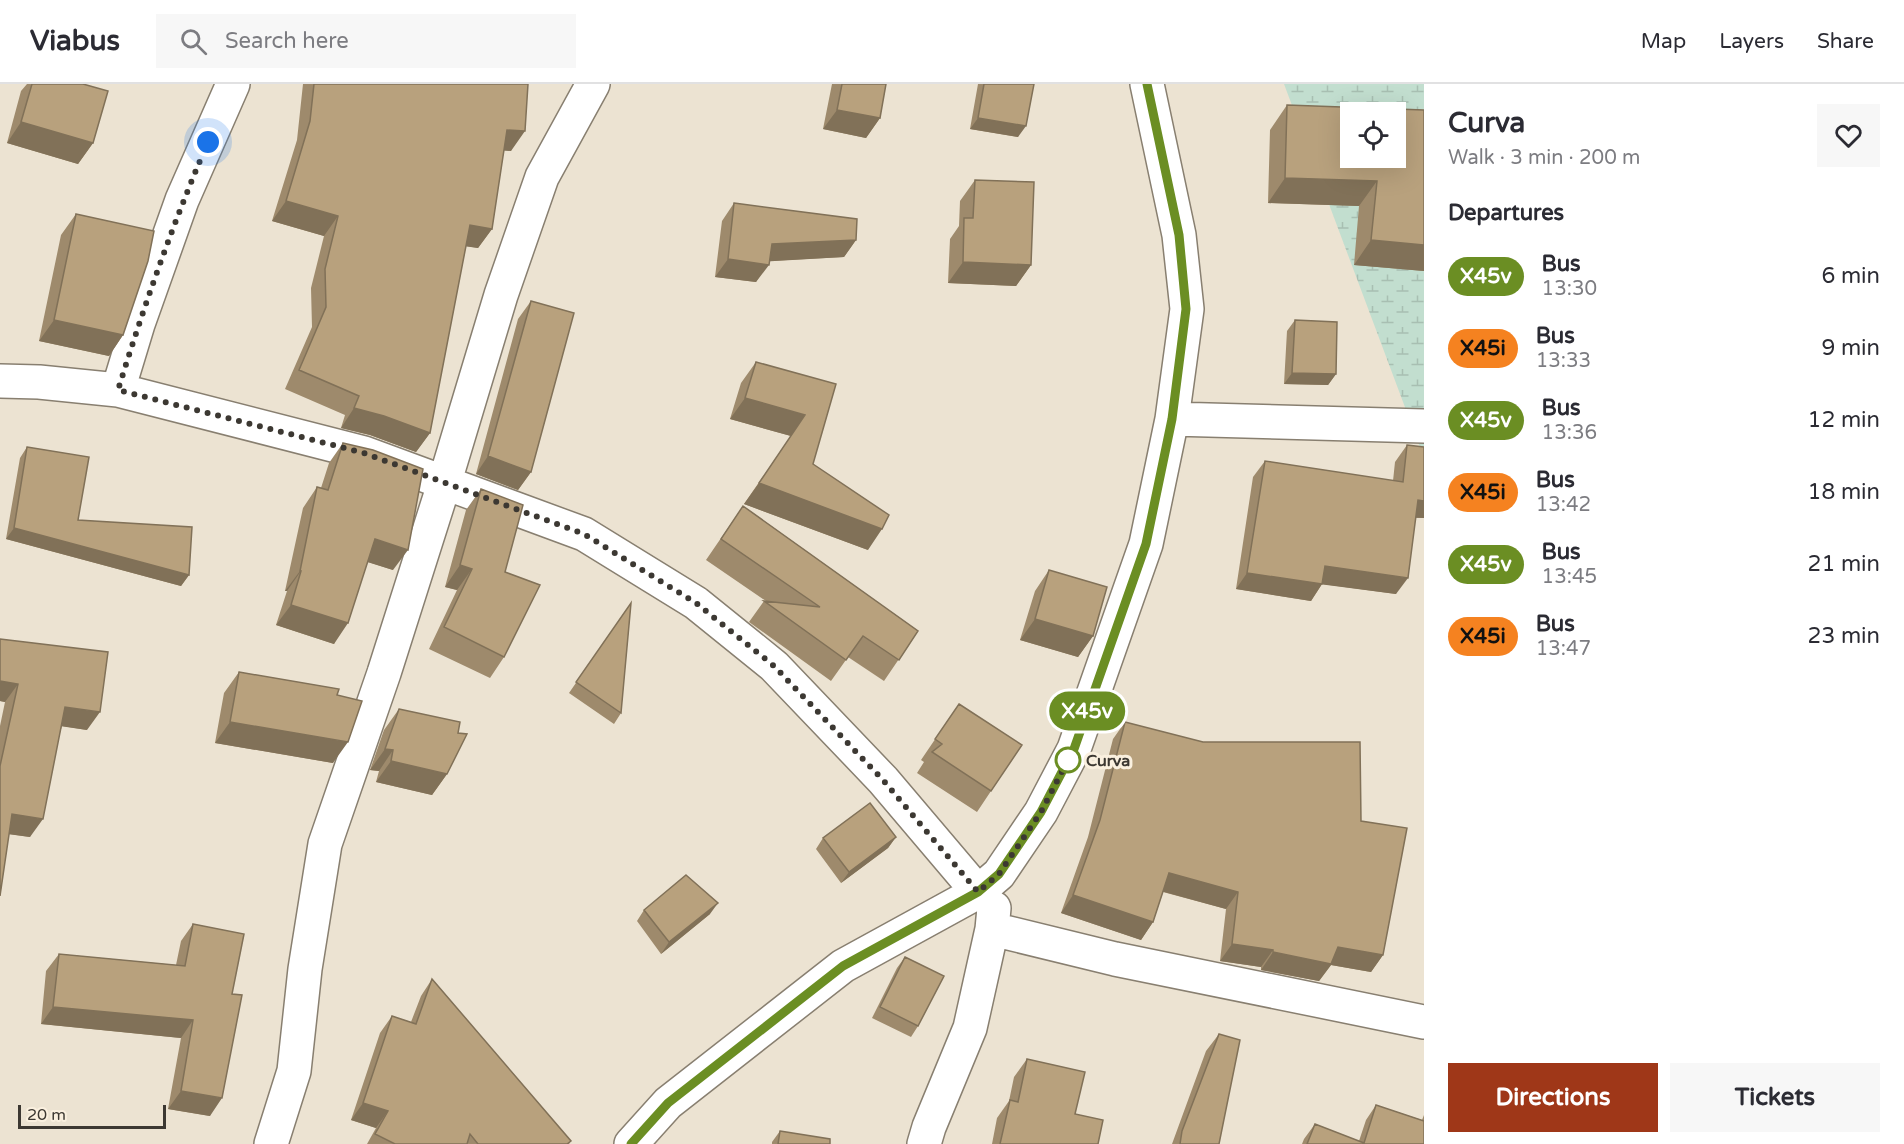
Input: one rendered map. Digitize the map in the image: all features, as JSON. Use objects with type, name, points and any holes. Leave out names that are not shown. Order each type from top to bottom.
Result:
[{"type":"street","points":[[118,390],[138,324],[182,200],[233,84]]},
{"type":"street","points":[[271,1144],[294,1071],[305,969],[325,844],[384,674],[501,294],[542,177],[593,84]]},
{"type":"street","points":[[631,1144],[668,1103],[843,966],[988,883],[1041,812],[1074,749],[1146,544],[1172,419],[1186,309],[1179,235],[1147,84]]},
{"type":"street","points":[[0,381],[39,382],[118,390],[364,453],[445,481],[584,534],[696,603],[774,666],[883,780],[988,883],[992,929],[970,1028],[924,1144]]},
{"type":"street","points":[[1172,419],[1424,426]]},
{"type":"street","points":[[992,929],[1115,959],[1424,1023]]},
{"type":"green space","points":[[1284,84],[1424,84],[1424,458]]},
{"type":"building","points":[[32,84],[83,84],[108,91],[93,143],[21,122]]},
{"type":"building","points":[[314,84],[528,84],[525,131],[507,130],[492,229],[470,225],[430,433],[354,408],[359,396],[299,370],[326,307],[325,269],[338,216],[286,201],[310,121]]},
{"type":"building","points":[[842,84],[886,84],[880,118],[837,110]]},
{"type":"building","points":[[984,84],[1034,84],[1026,126],[978,118]]},
{"type":"building","points":[[1287,105],[1340,107],[1340,168],[1406,168],[1406,109],[1424,110],[1424,245],[1371,240],[1377,181],[1285,178]]},
{"type":"building","points":[[975,180],[1034,182],[1031,265],[963,262],[964,218],[973,218]]},
{"type":"building","points":[[734,203],[857,219],[856,240],[772,244],[769,265],[728,259]]},
{"type":"building","points":[[76,214],[154,231],[148,261],[123,335],[54,320]]},
{"type":"building","points":[[531,301],[574,313],[531,472],[488,456]]},
{"type":"building","points":[[1295,320],[1337,322],[1336,374],[1292,373]]},
{"type":"building","points":[[756,362],[836,384],[813,464],[889,515],[882,529],[759,483],[805,415],[745,398]]},
{"type":"building","points":[[343,443],[373,450],[423,469],[408,550],[375,539],[348,623],[291,605],[301,571],[317,487],[328,490]]},
{"type":"building","points":[[1407,445],[1424,447],[1424,501],[1418,500],[1408,578],[1325,566],[1322,584],[1247,573],[1265,461],[1403,482]]},
{"type":"building","points":[[27,447],[89,457],[78,520],[192,527],[189,575],[14,528]]},
{"type":"building","points":[[481,489],[523,505],[505,572],[540,585],[504,657],[444,627],[472,569],[460,565]]},
{"type":"building","points":[[743,506],[918,631],[899,660],[863,636],[846,660],[764,601],[820,607],[721,539]]},
{"type":"building","points":[[1049,570],[1107,587],[1093,636],[1035,619]]},
{"type":"building","points":[[631,603],[621,713],[576,682]]},
{"type":"building","points":[[0,639],[108,652],[100,712],[65,707],[43,819],[12,814],[0,896],[0,766],[18,684],[0,681]]},
{"type":"building","points":[[239,672],[339,689],[337,695],[362,701],[348,742],[230,722]]},
{"type":"building","points":[[959,704],[1022,745],[991,791],[932,752],[942,744],[935,739]]},
{"type":"building","points":[[399,709],[460,722],[458,733],[467,734],[447,774],[391,761],[393,750],[385,749]]},
{"type":"building","points":[[1125,722],[1203,742],[1360,742],[1361,821],[1407,828],[1383,955],[1338,947],[1331,964],[1273,952],[1273,950],[1232,944],[1238,892],[1169,873],[1153,922],[1073,895],[1100,820]]},
{"type":"building","points":[[870,803],[896,837],[849,872],[823,838]]},
{"type":"building","points":[[686,875],[718,903],[669,942],[644,910]]},
{"type":"building","points":[[193,924],[244,934],[232,994],[242,995],[222,1098],[181,1091],[193,1020],[53,1007],[59,954],[185,966]]},
{"type":"building","points":[[905,957],[944,976],[918,1026],[880,1007]]},
{"type":"building","points":[[432,979],[571,1141],[567,1144],[478,1144],[470,1134],[467,1144],[395,1144],[375,1134],[388,1111],[363,1103],[392,1016],[416,1024]]},
{"type":"building","points":[[1219,1034],[1240,1040],[1219,1144],[1180,1144],[1182,1131]]},
{"type":"building","points":[[1027,1059],[1085,1072],[1075,1114],[1103,1120],[1098,1144],[1000,1144],[1010,1100],[1018,1102]]},
{"type":"building","points":[[1376,1105],[1424,1121],[1424,1144],[1307,1144],[1315,1124],[1364,1143]]},
{"type":"building","points":[[780,1131],[830,1139],[830,1144],[778,1144]]},
{"type":"bus line","name":"X45v","points":[[631,1144],[668,1103],[843,966],[978,892],[999,874],[1041,812],[1074,749],[1146,544],[1172,419],[1186,309],[1179,235],[1147,84]]},
{"type":"place","name":"Curva","points":[[1068,760]]},
{"type":"route","points":[[208,142],[182,200],[138,324],[118,390],[364,453],[584,534],[696,603],[774,666],[883,780],[978,892],[999,874],[1041,812],[1068,760]]}]
